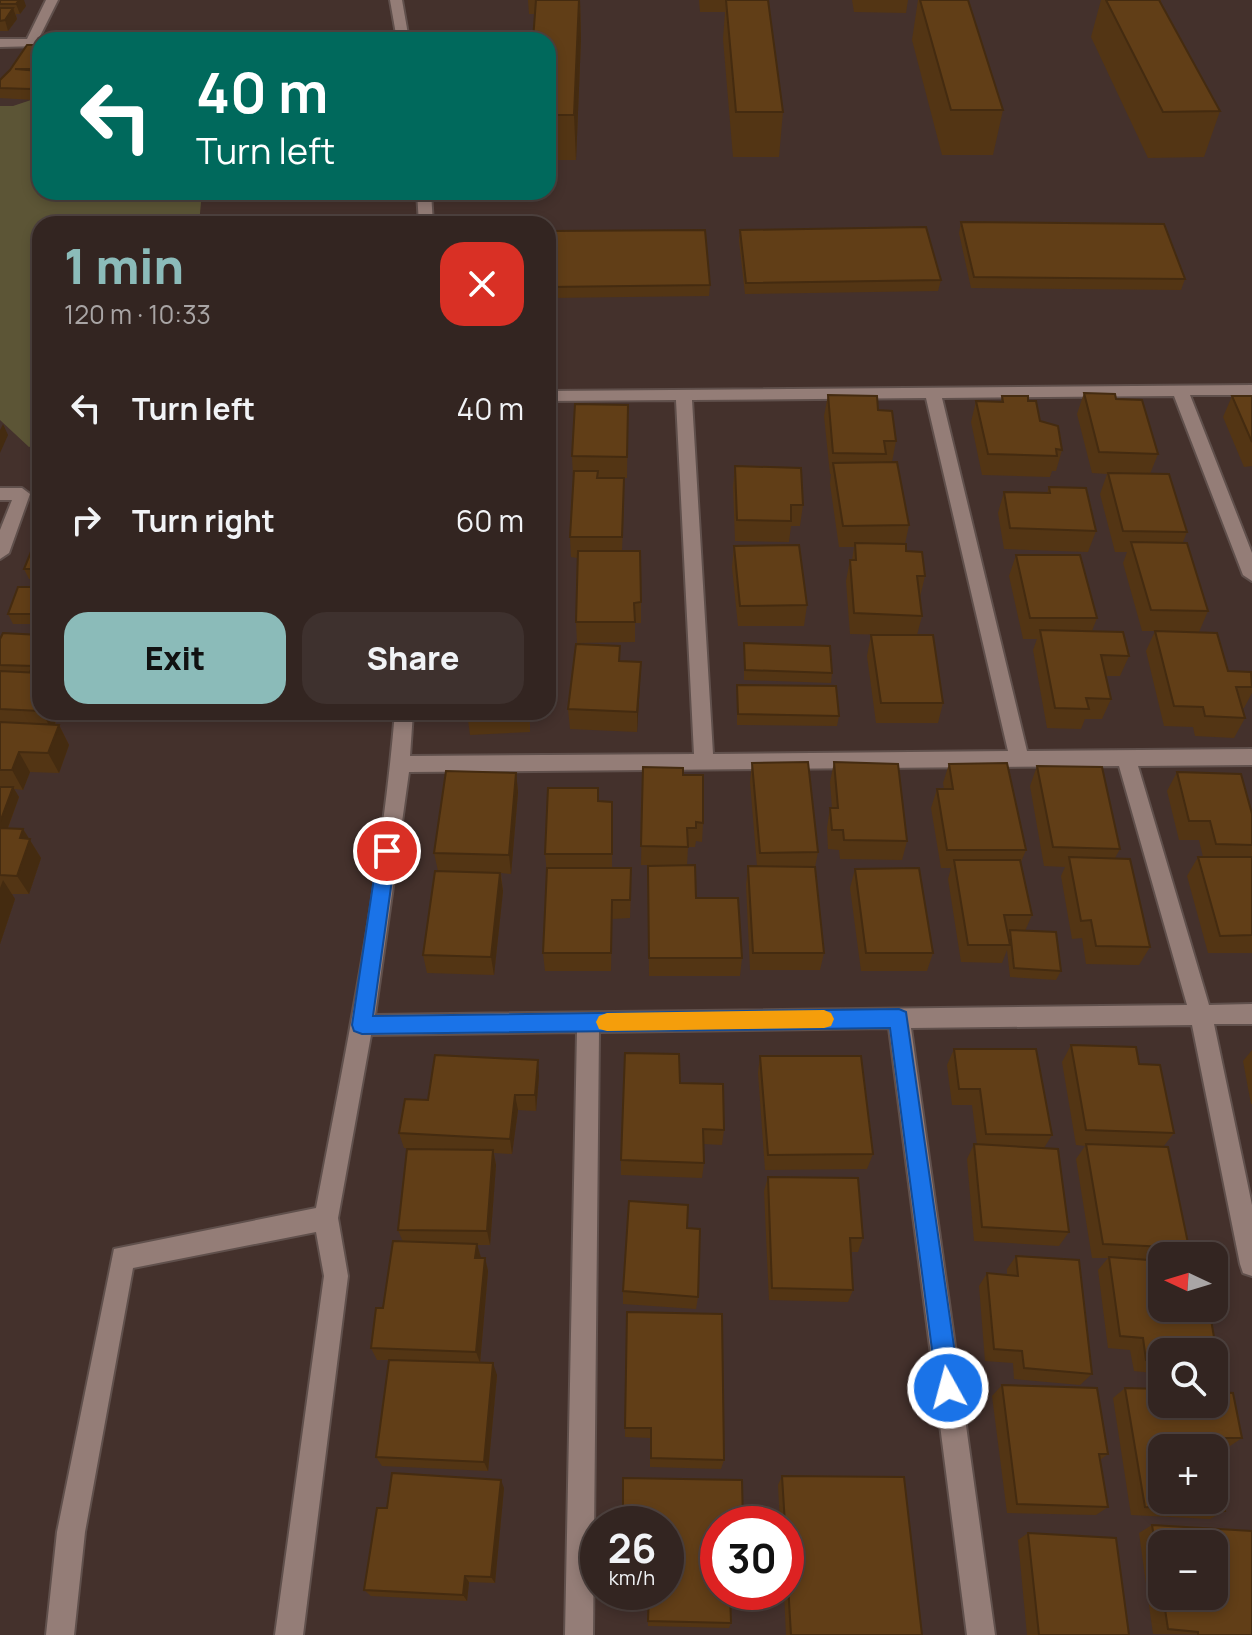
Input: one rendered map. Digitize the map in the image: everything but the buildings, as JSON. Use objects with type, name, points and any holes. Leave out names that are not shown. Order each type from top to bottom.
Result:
[{"type":"street","points":[[39,32],[52,0]]},
{"type":"street","points":[[396,0],[402,32]]},
{"type":"street","points":[[0,43],[32,42]]},
{"type":"street","points":[[556,396],[1252,390]]},
{"type":"street","points":[[1180,391],[1252,575]]},
{"type":"street","points":[[933,393],[1019,759]]},
{"type":"street","points":[[684,395],[704,762]]},
{"type":"street","points":[[0,494],[22,494],[0,553]]},
{"type":"street","points":[[289,1635],[336,1276],[326,1218],[362,1025],[400,764],[403,720]]},
{"type":"street","points":[[400,764],[1252,757]]},
{"type":"street","points":[[1126,758],[1201,1015],[1252,1264]]},
{"type":"street","points":[[362,1025],[1252,1014]]},
{"type":"street","points":[[899,1018],[981,1635]]},
{"type":"street","points":[[579,1635],[588,1022]]},
{"type":"street","points":[[60,1635],[71,1532],[123,1258],[326,1218]]},
{"type":"shaded area","points":[[32,100],[32,200],[201,200],[200,216],[32,216],[32,446],[29,447],[0,420],[0,106],[13,106]]},
{"type":"slow traffic","points":[[607,1022],[824,1019]]},
{"type":"route","points":[[387,851],[362,1025],[899,1018],[948,1388]]}]
